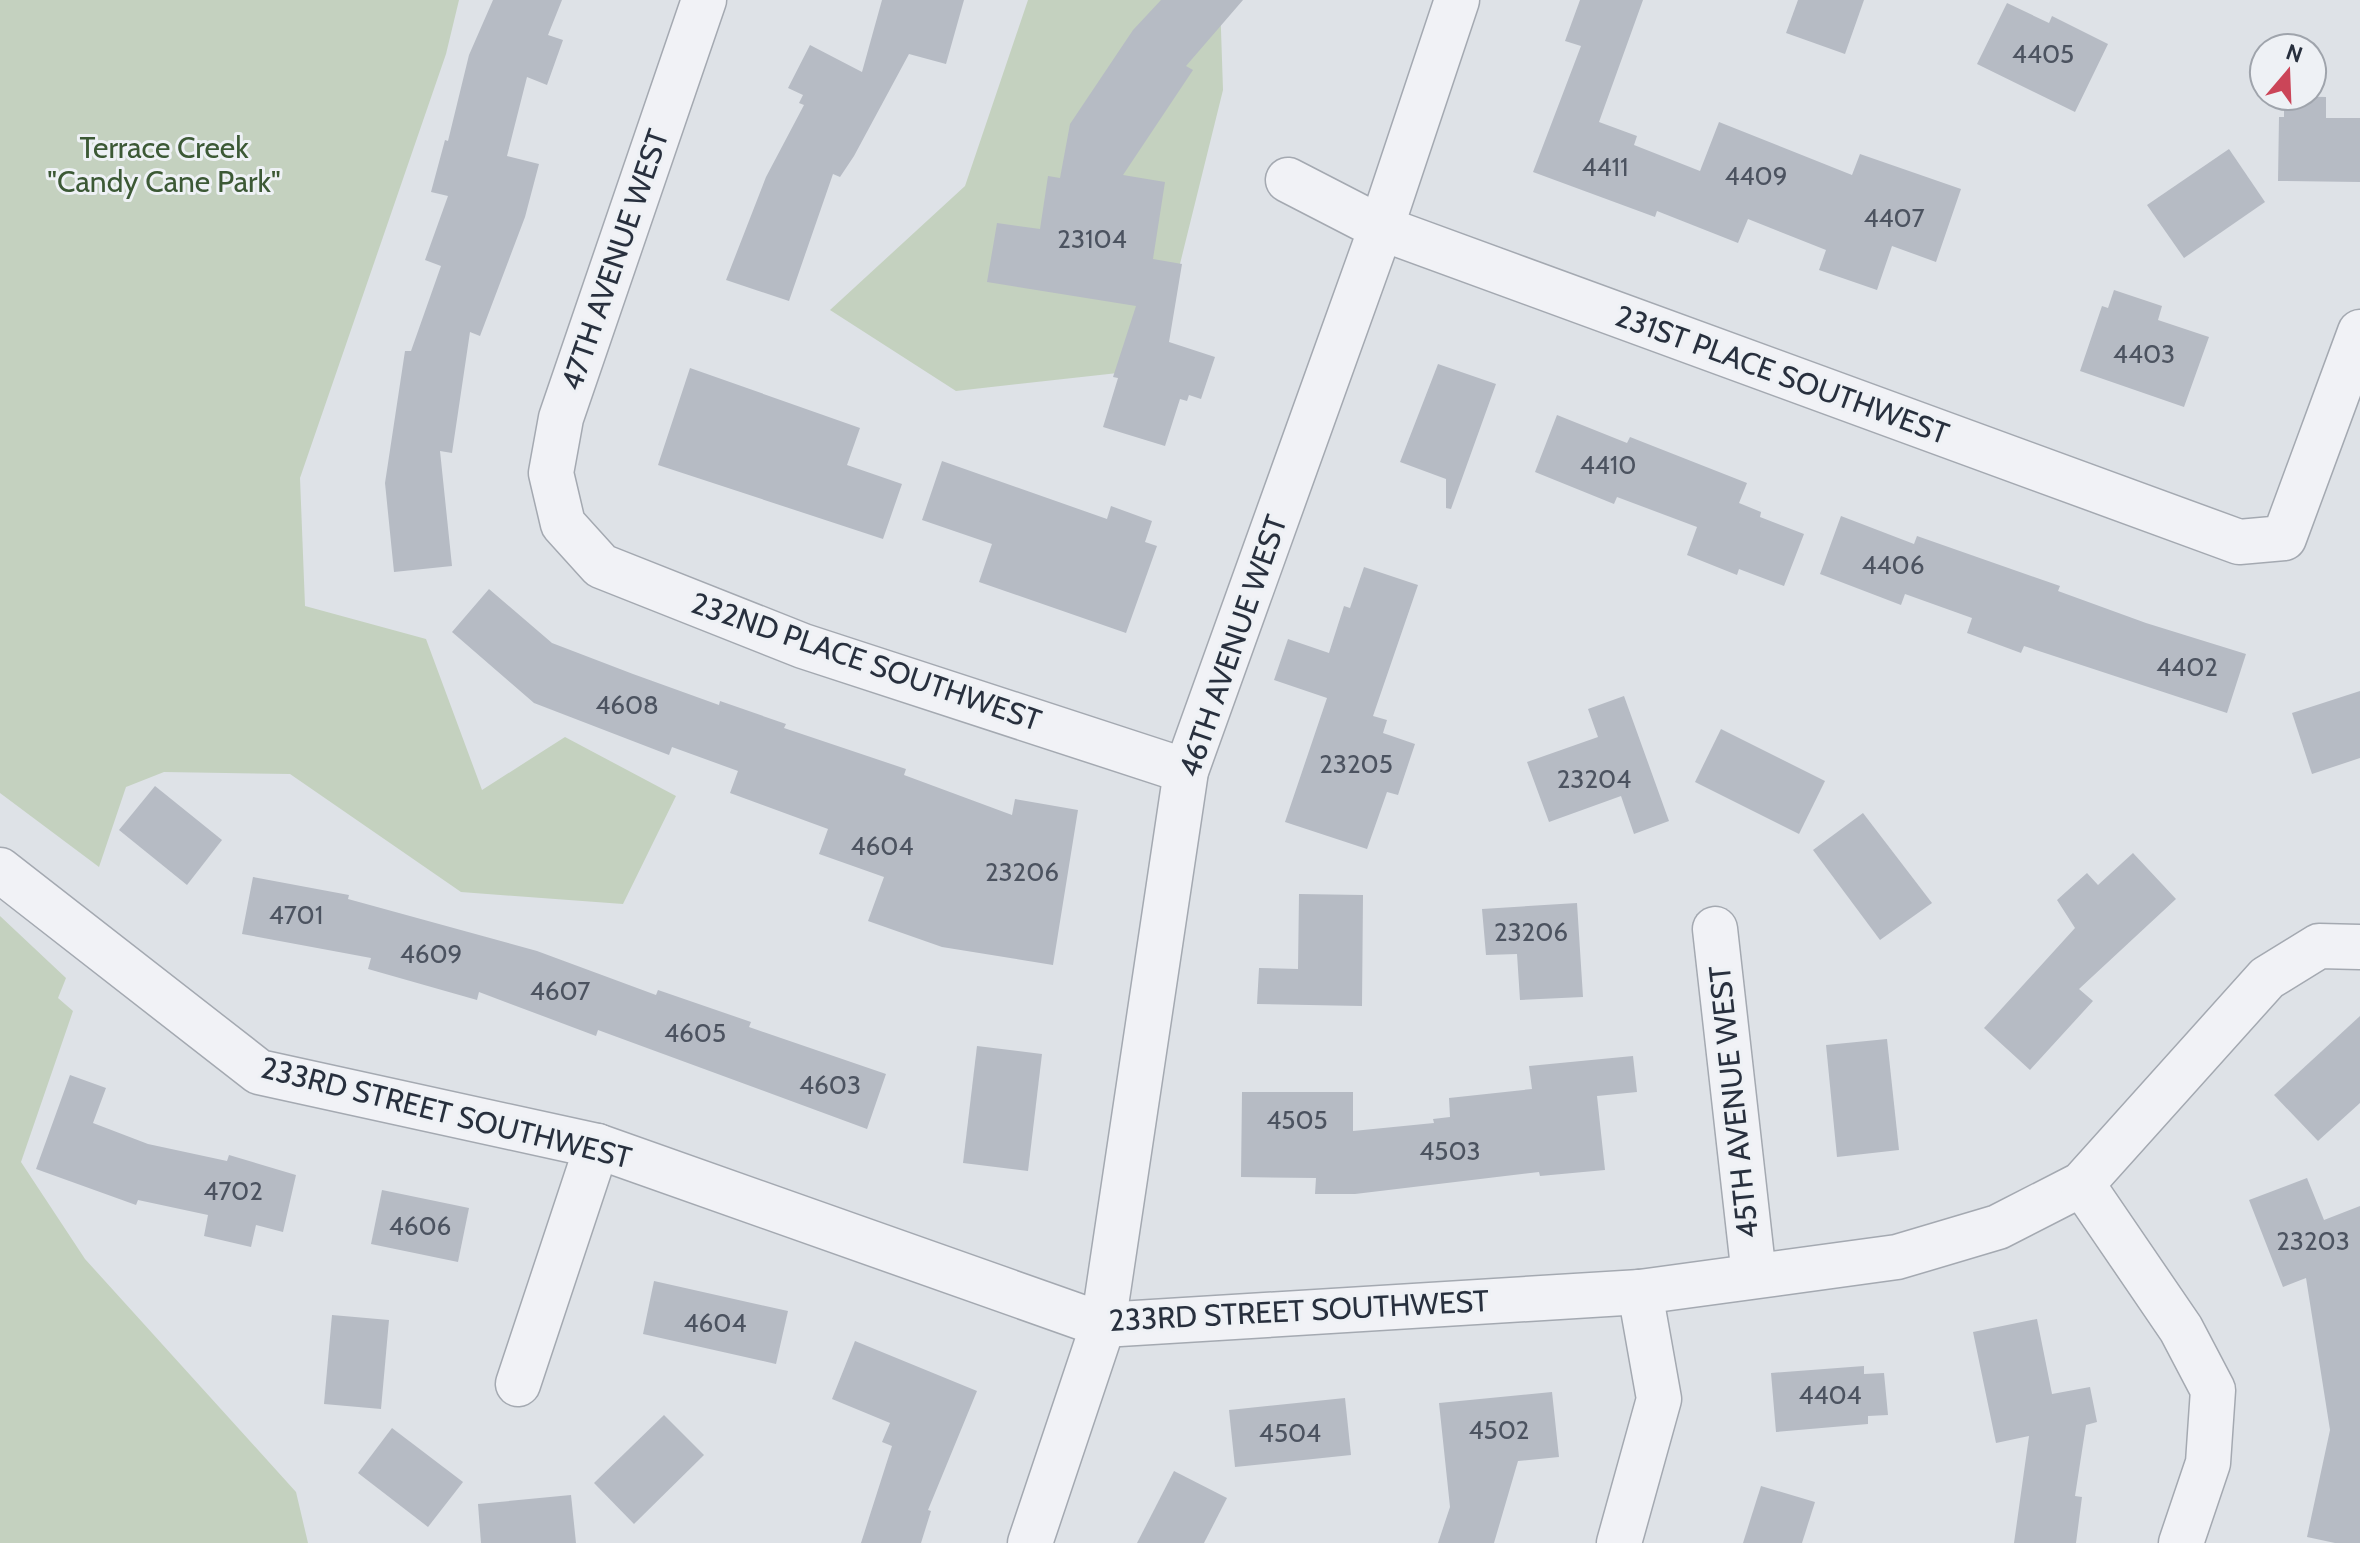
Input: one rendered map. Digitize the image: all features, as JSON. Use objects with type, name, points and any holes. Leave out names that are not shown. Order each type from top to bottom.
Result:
[{"type":"street","name":"47TH AVENUE WEST","points":[[563,524],[551,473],[561,418],[704,0]]},
{"type":"street","name":"46TH AVENUE WEST","points":[[1030,1543],[1103,1325],[1186,771],[1381,228],[1457,0]]},
{"type":"street","name":"231ST PLACE SOUTHWEST","points":[[1288,180],[1381,228],[2239,542],[2284,538],[2360,332]]},
{"type":"street","name":"232ND PLACE SOUTHWEST","points":[[563,524],[601,566],[803,646],[1186,771]]},
{"type":"street","name":"233RD STREET SOUTHWEST","points":[[0,870],[259,1072],[597,1146],[1103,1325],[1640,1292],[1897,1257],[1998,1227],[2082,1184]]},
{"type":"street","name":"45TH AVENUE WEST","points":[[1715,929],[1754,1276]]},
{"type":"street","points":[[2181,1543],[2208,1463],[2213,1390],[2181,1329],[2082,1184],[2267,978],[2319,946],[2360,947]]},
{"type":"street","points":[[518,1384],[597,1146]]},
{"type":"street","points":[[1619,1543],[1659,1399],[1640,1292]]},
{"type":"green space","name":"Terrace Creek \"Candy Cane Park\"","points":[[0,0],[459,0],[446,54],[300,478],[305,606],[426,639],[482,790],[565,737],[676,796],[623,904],[461,892],[290,774],[164,772],[126,787],[99,867],[0,793]]},
{"type":"green space","points":[[1028,0],[1220,0],[1223,90],[1154,369],[956,391],[830,310],[965,186]]},
{"type":"green space","points":[[0,916],[66,978],[58,998],[73,1011],[21,1162],[85,1259],[296,1492],[308,1543],[0,1543]]},
{"type":"building","points":[[493,0],[562,0],[548,35],[563,40],[547,85],[527,77],[507,156],[539,164],[525,217],[480,336],[470,332],[452,453],[440,451],[452,566],[394,572],[385,483],[405,351],[411,351],[441,266],[425,260],[448,196],[431,192],[445,140],[448,141],[469,55]]},
{"type":"building","points":[[882,0],[964,0],[946,64],[909,54],[854,156],[840,177],[833,174],[789,301],[726,280],[766,177],[804,105],[799,103],[803,95],[788,88],[810,45],[862,72]]},
{"type":"building","points":[[1161,0],[1243,0],[1186,66],[1193,70],[1123,175],[1165,182],[1153,259],[1182,264],[1169,342],[1215,357],[1201,399],[1189,395],[1187,401],[1180,399],[1165,446],[1103,427],[1118,378],[1113,377],[1136,306],[987,282],[997,223],[1040,229],[1048,176],[1060,178],[1070,124],[1133,30]]},
{"type":"building","points":[[1580,0],[1643,0],[1599,122],[1637,136],[1634,145],[1700,171],[1719,122],[1852,175],[1860,154],[1961,189],[1936,262],[1892,246],[1877,290],[1819,270],[1826,250],[1748,219],[1738,243],[1657,211],[1655,217],[1533,172],[1581,46],[1565,41]]},
{"type":"building","points":[[1798,0],[1864,0],[1845,54],[1786,33]]},
{"type":"building","points":[[2007,3],[2049,23],[2052,16],[2108,44],[2075,112],[1977,64]]},
{"type":"building","points":[[2284,112],[2326,112],[2326,118],[2360,118],[2360,182],[2278,181],[2279,117],[2284,117]]},
{"type":"building","points":[[2229,149],[2265,202],[2184,258],[2147,205]]},
{"type":"building","points":[[2114,290],[2162,306],[2158,320],[2209,337],[2184,407],[2080,371],[2102,306],[2108,308]]},
{"type":"building","points":[[1438,364],[1496,384],[1451,509],[1446,508],[1446,479],[1400,462]]},
{"type":"building","points":[[690,368],[860,428],[847,465],[902,484],[883,539],[658,465]]},
{"type":"building","points":[[1557,415],[1627,443],[1630,437],[1747,483],[1739,503],[1761,512],[1760,517],[1804,534],[1784,586],[1739,569],[1737,575],[1687,555],[1697,527],[1617,497],[1614,504],[1535,472]]},
{"type":"building","points":[[942,461],[1107,519],[1111,506],[1152,521],[1145,542],[1157,546],[1126,633],[979,582],[992,544],[922,520]]},
{"type":"building","points":[[1841,516],[1914,544],[1917,536],[2060,586],[2058,591],[2146,623],[2246,654],[2227,713],[2024,646],[2021,653],[1967,633],[1972,618],[1905,594],[1901,605],[1820,574]]},
{"type":"building","points":[[1364,567],[1418,585],[1373,716],[1387,720],[1383,733],[1415,744],[1398,795],[1387,792],[1367,849],[1285,822],[1327,698],[1274,680],[1288,639],[1329,653],[1344,606],[1350,608]]},
{"type":"building","points":[[489,589],[552,643],[633,674],[719,705],[720,701],[786,724],[784,728],[906,769],[904,775],[1012,815],[1015,799],[1078,810],[1053,965],[942,947],[868,921],[884,877],[819,854],[828,829],[730,793],[738,771],[672,747],[669,755],[534,703],[452,632]]},
{"type":"building","points":[[2360,691],[2360,758],[2312,774],[2292,713]]},
{"type":"building","points":[[1624,696],[1669,821],[1634,834],[1621,796],[1549,822],[1527,762],[1598,737],[1588,709]]},
{"type":"building","points":[[1721,729],[1825,781],[1799,834],[1695,782]]},
{"type":"building","points":[[155,786],[222,840],[187,885],[119,830]]},
{"type":"building","points":[[1863,813],[1932,903],[1880,940],[1813,850]]},
{"type":"building","points":[[2133,853],[2176,899],[2079,989],[2093,1001],[2030,1070],[1984,1028],[2075,928],[2057,900],[2087,873],[2098,885]]},
{"type":"building","points":[[253,877],[349,895],[348,899],[537,951],[656,995],[658,990],[751,1022],[749,1027],[886,1074],[867,1129],[598,1030],[596,1036],[479,992],[477,1000],[368,969],[371,958],[242,934]]},
{"type":"building","points":[[1299,894],[1363,895],[1362,1006],[1257,1004],[1259,968],[1298,969]]},
{"type":"building","points":[[1577,903],[1583,997],[1520,1000],[1517,954],[1486,955],[1482,909]]},
{"type":"building","points":[[2360,1016],[2360,1103],[2318,1141],[2274,1095]]},
{"type":"building","points":[[1887,1039],[1899,1150],[1837,1157],[1826,1045]]},
{"type":"building","points":[[977,1046],[1042,1054],[1028,1171],[963,1163]]},
{"type":"building","points":[[1633,1056],[1637,1092],[1597,1096],[1605,1170],[1540,1176],[1539,1172],[1355,1194],[1315,1194],[1316,1178],[1241,1177],[1242,1092],[1353,1092],[1353,1131],[1434,1123],[1433,1119],[1450,1117],[1449,1098],[1532,1089],[1529,1066]]},
{"type":"building","points":[[70,1075],[106,1088],[93,1123],[148,1144],[227,1161],[229,1155],[296,1175],[283,1232],[256,1225],[251,1247],[204,1236],[208,1215],[138,1200],[136,1205],[36,1169]]},
{"type":"building","points":[[2307,1178],[2324,1220],[2360,1206],[2360,1543],[2335,1543],[2307,1537],[2330,1430],[2306,1278],[2283,1287],[2249,1200]]},
{"type":"building","points":[[382,1190],[469,1208],[458,1262],[371,1244]]},
{"type":"building","points":[[654,1281],[788,1311],[776,1364],[643,1334]]},
{"type":"building","points":[[332,1315],[389,1320],[381,1409],[324,1404]]},
{"type":"building","points":[[2037,1319],[2052,1394],[2090,1387],[2097,1422],[2086,1425],[2075,1496],[2082,1497],[2076,1543],[2014,1543],[2029,1436],[1996,1443],[1973,1332]]},
{"type":"building","points":[[855,1341],[977,1391],[928,1510],[931,1511],[921,1543],[861,1543],[892,1446],[882,1442],[890,1423],[832,1399]]},
{"type":"building","points":[[1864,1366],[1864,1374],[1884,1373],[1888,1415],[1868,1416],[1868,1424],[1776,1432],[1771,1373]]},
{"type":"building","points":[[1552,1392],[1559,1457],[1518,1461],[1494,1543],[1438,1543],[1450,1507],[1439,1403]]},
{"type":"building","points":[[1345,1398],[1351,1455],[1235,1467],[1229,1410]]},
{"type":"building","points":[[664,1415],[704,1455],[634,1524],[594,1483]]},
{"type":"building","points":[[392,1428],[463,1482],[428,1527],[358,1473]]},
{"type":"building","points":[[1174,1471],[1227,1498],[1204,1543],[1137,1543]]},
{"type":"building","points":[[1761,1486],[1815,1502],[1802,1543],[1743,1543]]},
{"type":"building","points":[[571,1495],[576,1543],[481,1543],[478,1504]]}]
